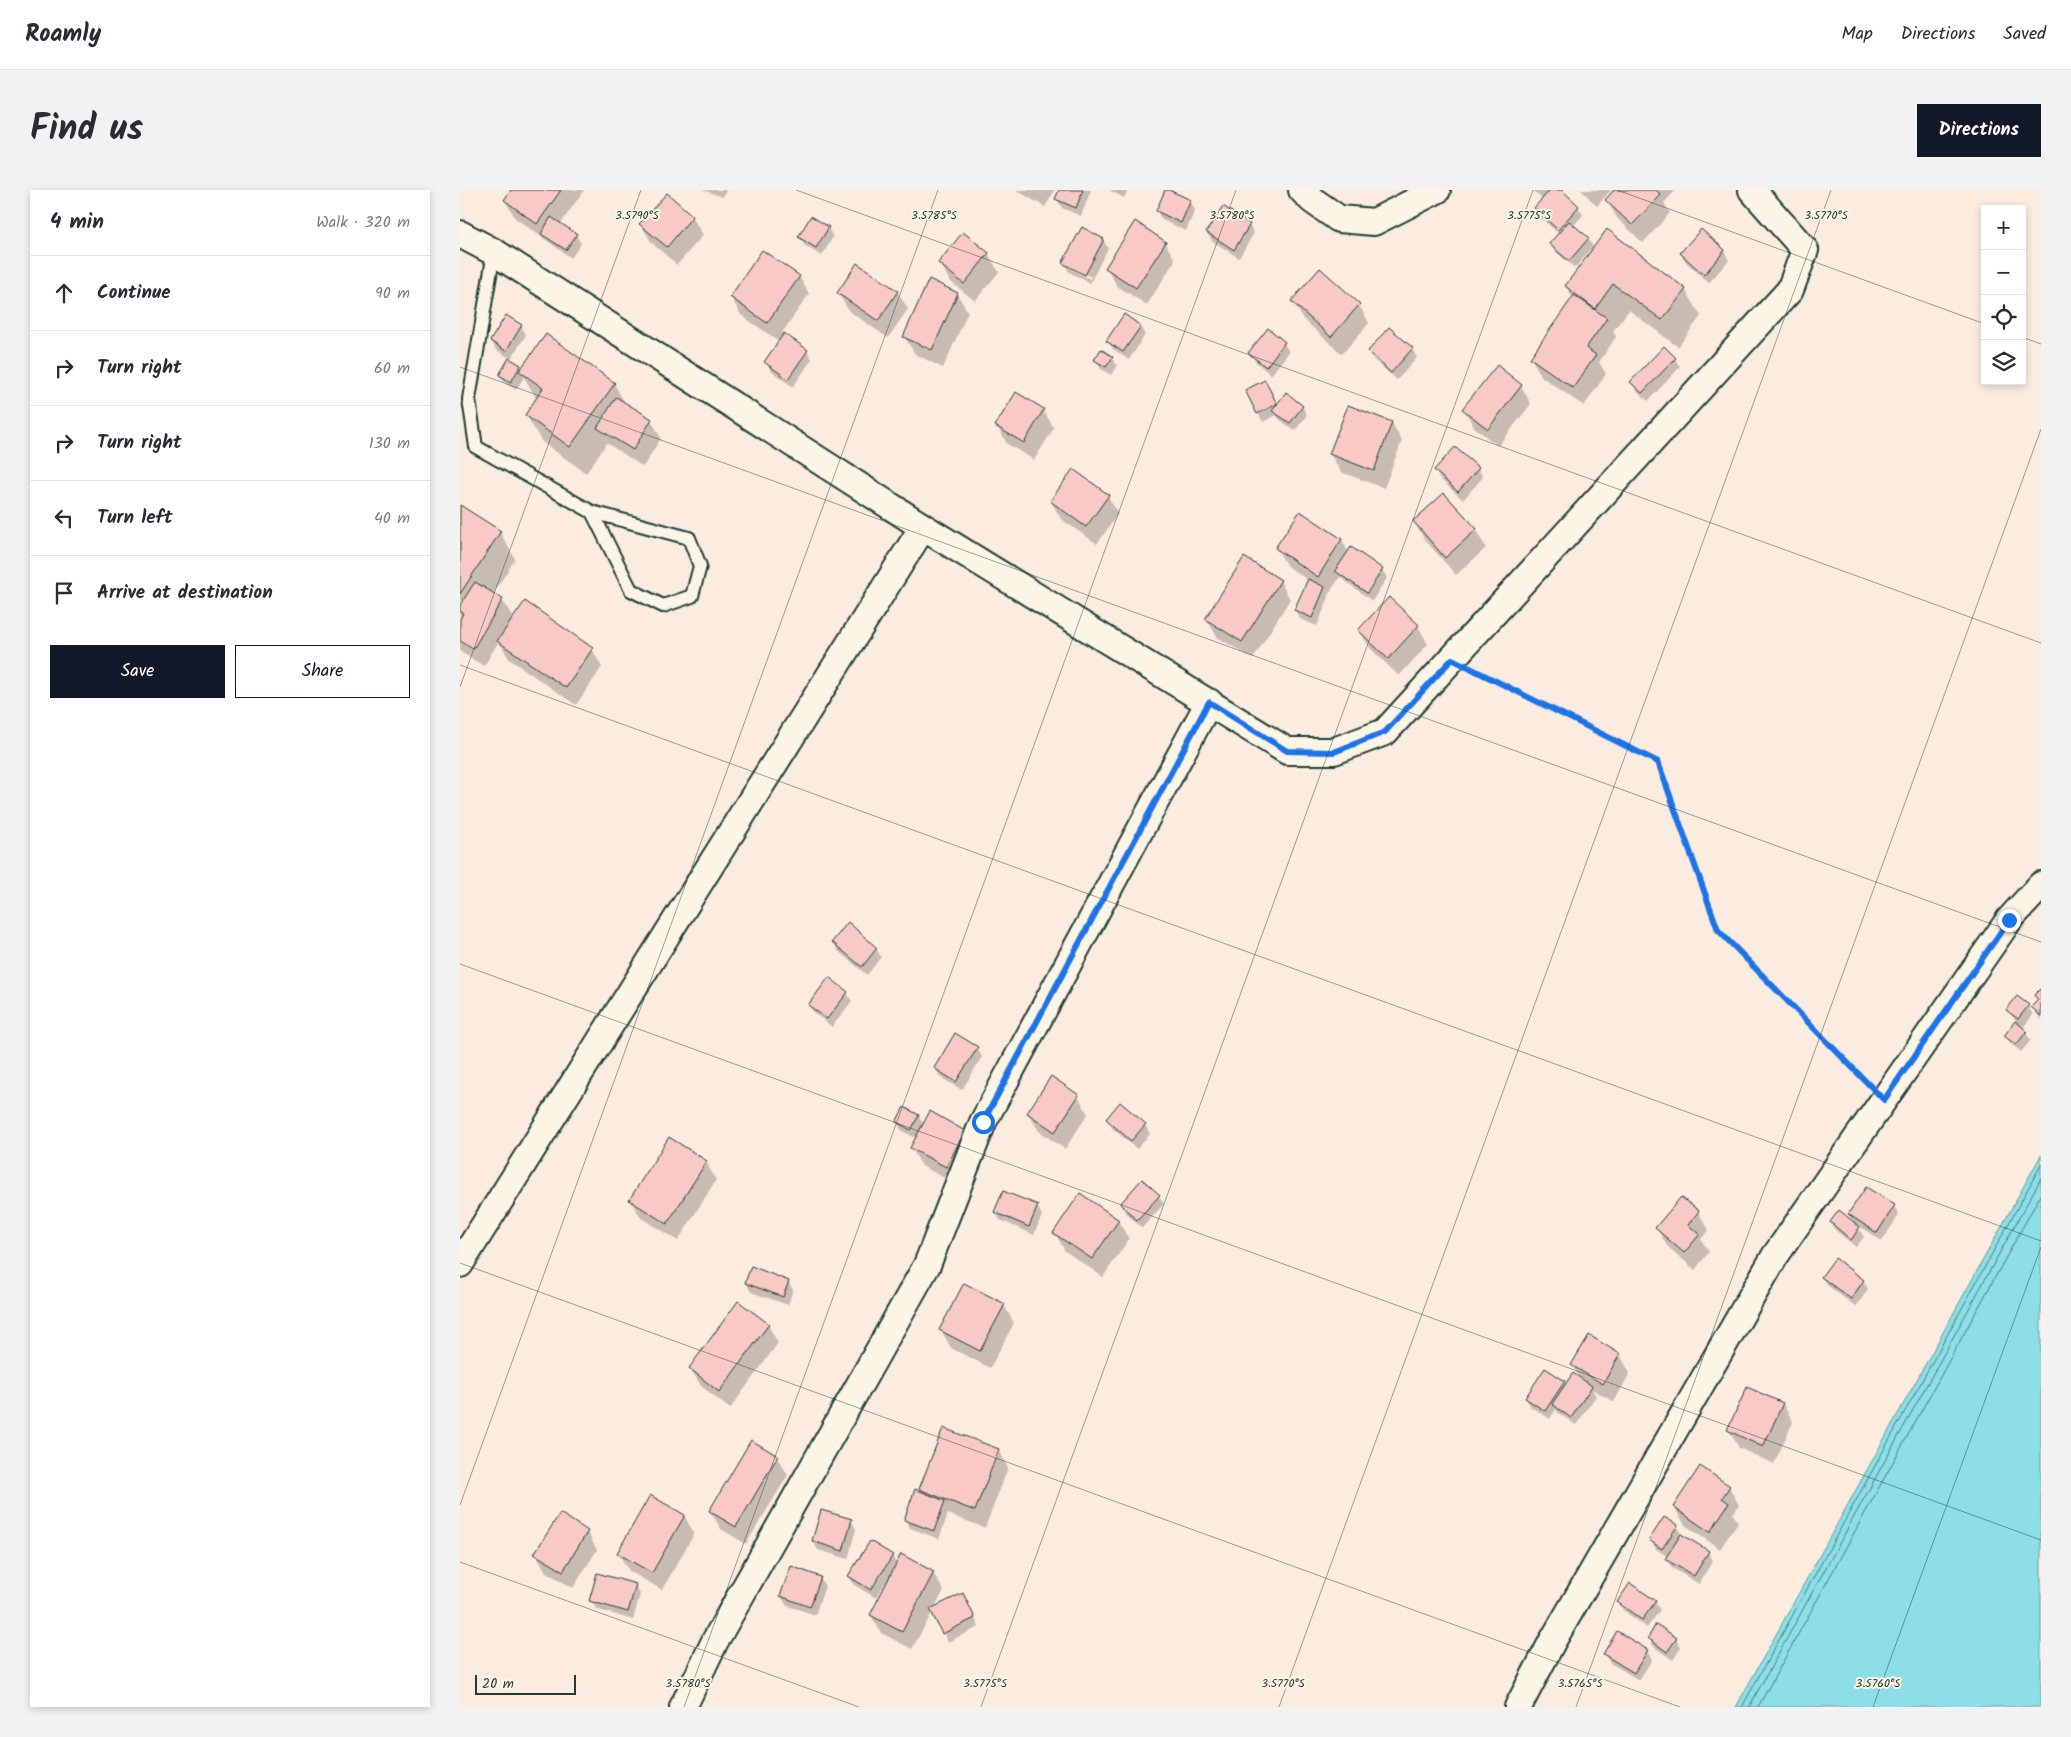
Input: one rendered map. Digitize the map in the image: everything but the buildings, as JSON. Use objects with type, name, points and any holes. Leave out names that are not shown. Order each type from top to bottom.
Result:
[{"type":"street","points":[[1302,190],[1312,200],[1339,219],[1374,222],[1436,190]]},
{"type":"street","points":[[460,234],[494,252],[923,527],[1287,751],[1334,752],[1385,732],[1790,290],[1805,250],[1752,190]]},
{"type":"street","points":[[460,1264],[923,527]]},
{"type":"street","points":[[683,1707],[715,1641],[926,1266],[983,1122],[1209,702]]},
{"type":"street","points":[[1518,1707],[1557,1633],[1775,1256],[2009,920],[2041,885]]},
{"type":"lane","points":[[494,252],[469,399],[476,446],[592,512],[689,538],[700,566],[692,596],[663,606],[631,590],[592,512]]},
{"type":"path","points":[[1452,659],[1658,762],[1718,930],[1884,1100]]},
{"type":"water","points":[[2041,1155],[2041,1707],[1736,1707]]},
{"type":"route","points":[[983,1122],[1209,702],[1287,751],[1334,752],[1385,732],[1452,659],[1658,762],[1718,930],[1884,1100],[2009,920]]}]
